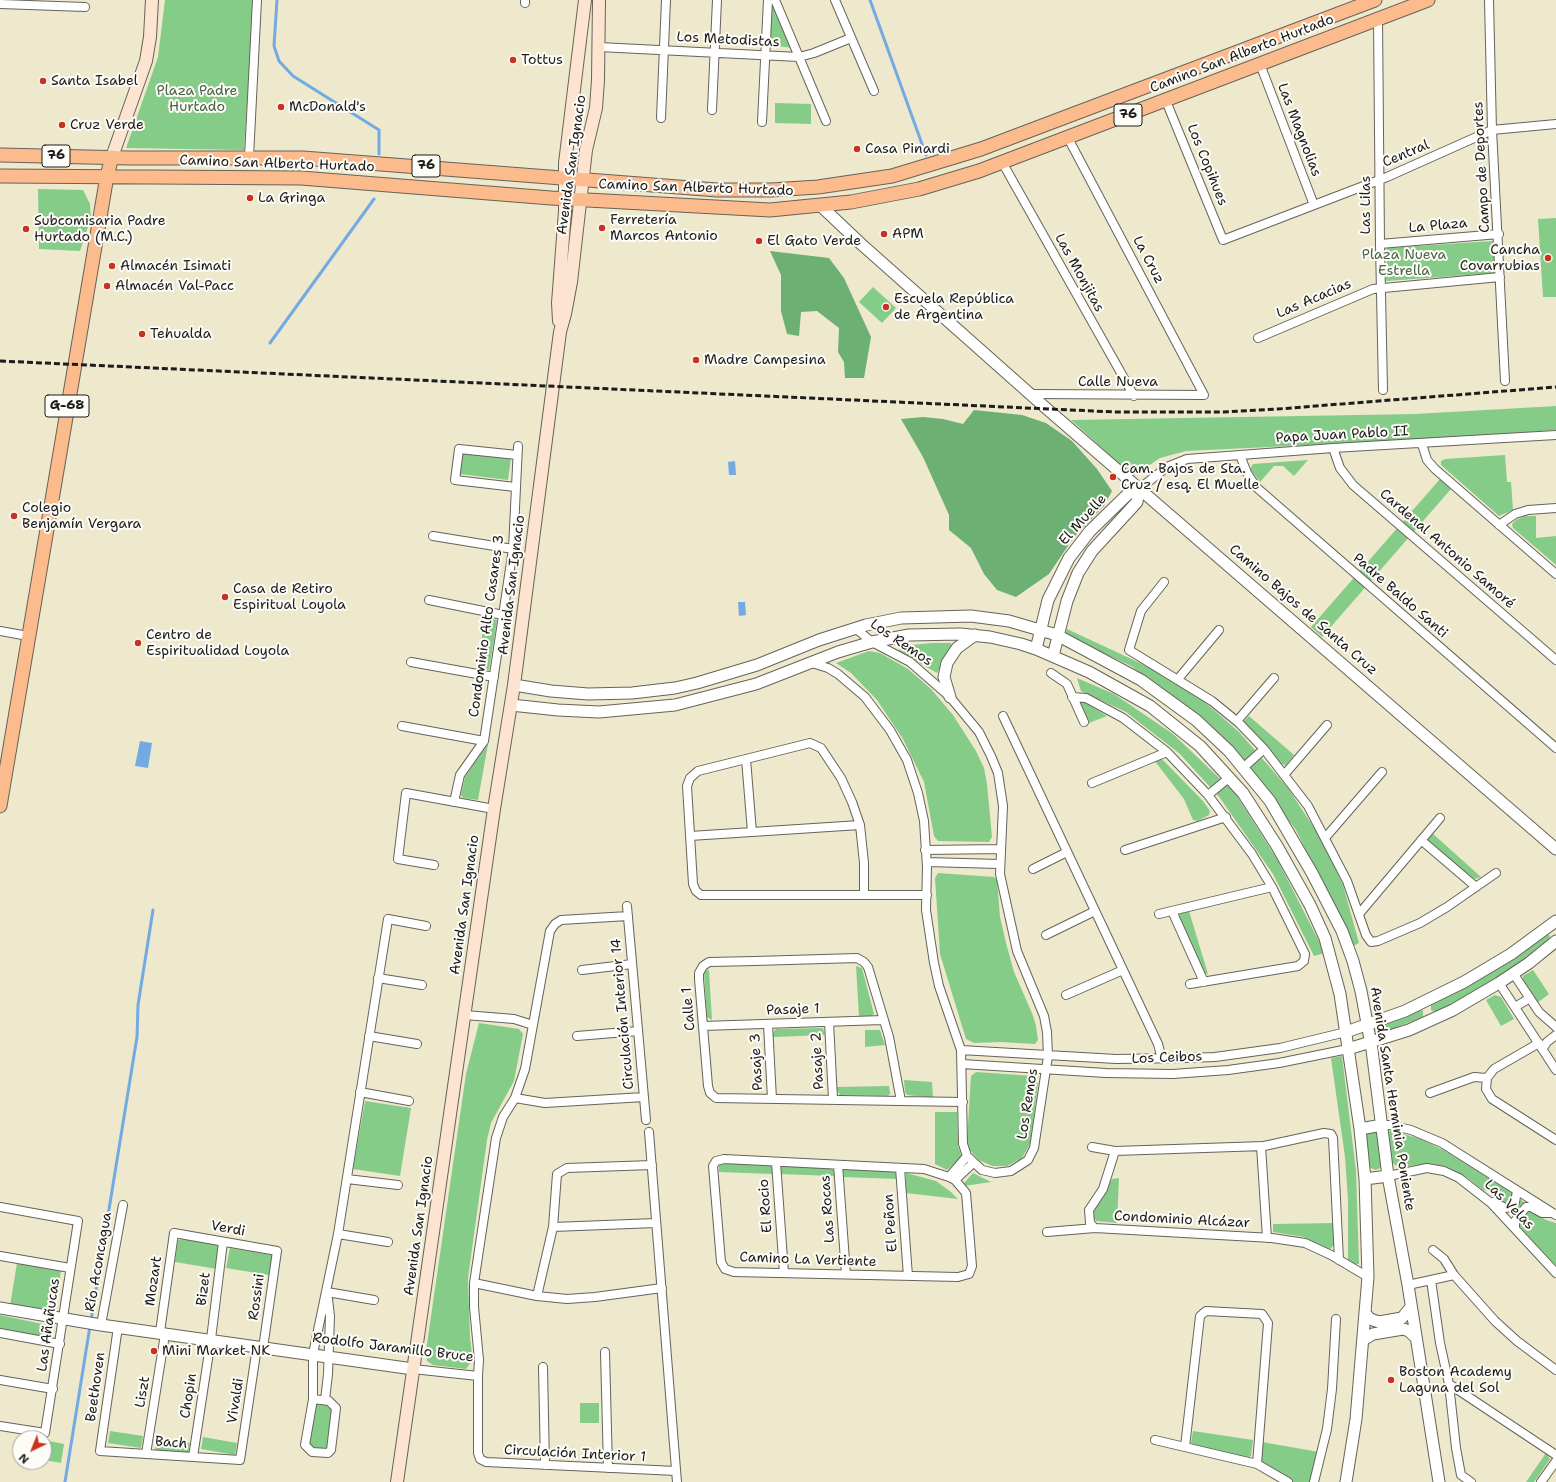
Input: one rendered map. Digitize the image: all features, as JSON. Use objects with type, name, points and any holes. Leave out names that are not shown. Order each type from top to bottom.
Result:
[{"type":"main road","points":[[112,157],[146,60],[150,37],[152,0]]},
{"type":"main road","name":"Avenida San Ignacio","points":[[560,332],[558,303],[565,199],[564,178],[568,129],[585,0]]},
{"type":"main road","name":"Avenida San Ignacio","points":[[397,1482],[494,809],[514,685],[560,332],[571,282],[582,199],[586,150],[597,95],[599,0]]},
{"type":"main road","name":"Camino San Alberto Hurtado","points":[[0,155],[303,158],[367,161],[716,190],[818,187],[892,176],[981,150],[1375,0]]},
{"type":"main road","name":"Camino San Alberto Hurtado","points":[[0,176],[301,178],[565,199],[770,210],[821,206],[859,201],[919,189],[1002,162],[1166,101],[1428,0]]},
{"type":"main road","name":"G-68","points":[[0,806],[107,176],[112,157]]},
{"type":"street","points":[[249,157],[257,0]]},
{"type":"street","points":[[661,118],[666,0]]},
{"type":"street","points":[[712,110],[718,0]]},
{"type":"street","points":[[762,122],[768,0]]},
{"type":"street","points":[[775,0],[826,121]]},
{"type":"street","points":[[835,0],[874,91]]},
{"type":"street","name":"Campo de Deportes","points":[[1489,0],[1492,130],[1499,234],[1505,381]]},
{"type":"street","points":[[0,4],[85,7]]},
{"type":"street","name":"Las Lilas","points":[[1378,19],[1383,390]]},
{"type":"street","name":"Los Metodistas","points":[[599,47],[799,57],[814,54],[851,38]]},
{"type":"street","name":"Las Magnolias","points":[[1260,64],[1314,205]]},
{"type":"street","name":"Los Copihues","points":[[1166,101],[1223,240]]},
{"type":"street","name":"Central","points":[[1223,240],[1379,180],[1492,130],[1505,127],[1556,124]]},
{"type":"street","name":"La Cruz","points":[[1068,138],[1204,395]]},
{"type":"street","name":"Las Monjitas","points":[[1002,162],[1134,396]]},
{"type":"street","name":"Camino Bajos de Santa Cruz","points":[[821,206],[860,243],[1139,489],[1556,849]]},
{"type":"street","name":"La Plaza","points":[[1380,244],[1499,234]]},
{"type":"street","name":"Las Acacias","points":[[1258,338],[1373,288],[1500,277]]},
{"type":"street","name":"Calle Nueva","points":[[1031,394],[1134,396],[1204,395]]},
{"type":"street","name":"Papa Juan Pablo II","points":[[1139,489],[1175,462],[1187,459],[1240,454],[1556,435]]},
{"type":"street","points":[[1422,444],[1430,465],[1556,574]]},
{"type":"street","name":"Condominio Alto Casares 3","points":[[454,802],[460,775],[484,741],[513,549],[518,446]]},
{"type":"street","name":"Cardenal Antonio Samoré","points":[[1333,448],[1340,468],[1353,485],[1556,660]]},
{"type":"street","points":[[516,487],[455,480],[459,449],[517,455]]},
{"type":"street","name":"Padre Baldo Santi","points":[[1240,454],[1246,473],[1256,487],[1556,748]]},
{"type":"street","name":"El Muelle","points":[[1036,649],[1040,630],[1054,586],[1072,553],[1090,531],[1130,492],[1139,489],[1137,502],[1100,542],[1078,574],[1067,601],[1057,635],[1053,656]]},
{"type":"street","points":[[1499,524],[1515,514],[1528,510],[1556,508]]},
{"type":"street","points":[[433,536],[513,549]]},
{"type":"street","points":[[1164,582],[1141,611],[1129,650],[1212,701],[1236,721],[1264,749],[1308,806],[1347,881],[1366,935],[1371,942],[1378,941],[1420,923],[1496,873]]},
{"type":"street","points":[[429,600],[503,615]]},
{"type":"street","name":"Avenida Santa Herminia Poniente","points":[[514,685],[570,693],[632,693],[675,688],[705,681],[757,665],[819,640],[855,628],[901,618],[958,615],[988,617],[1057,635],[1122,669],[1160,692],[1196,720],[1244,767],[1282,819],[1342,931],[1353,960],[1370,1043],[1388,1176],[1408,1284],[1415,1337],[1439,1482]]},
{"type":"street","name":"Los Remos","points":[[812,663],[833,670],[850,683],[868,701],[890,730],[907,760],[918,793],[924,821],[927,862],[928,928],[934,963],[942,994],[961,1050],[963,1144],[973,1163],[982,1170],[1001,1173],[1017,1168],[1028,1160],[1036,1142],[1047,1069],[1047,1032],[1044,1016],[1017,951],[1000,874],[999,864],[1003,806],[998,773],[979,732],[950,697],[910,662],[872,642],[855,628]]},
{"type":"street","points":[[1178,679],[1219,630]]},
{"type":"street","points":[[0,631],[28,636]]},
{"type":"street","points":[[511,705],[582,712],[632,710],[675,705],[709,698],[762,682],[838,652],[872,642],[927,634],[975,635],[1006,640],[1053,656],[1113,684],[1150,706],[1184,731],[1230,777],[1266,828],[1310,905],[1325,938],[1340,994],[1360,1129],[1365,1179],[1368,1277],[1356,1419],[1346,1482]]},
{"type":"street","points":[[950,697],[944,672],[947,663],[957,648],[975,635]]},
{"type":"street","points":[[411,662],[494,677]]},
{"type":"street","points":[[1113,684],[1122,669]]},
{"type":"street","points":[[1051,673],[1064,681],[1084,722]]},
{"type":"street","points":[[1236,721],[1274,678]]},
{"type":"street","points":[[705,681],[705,690],[709,698]]},
{"type":"street","points":[[632,693],[634,702],[632,710]]},
{"type":"street","points":[[1072,697],[1086,698],[1102,705],[1122,718],[1167,752],[1208,794],[1226,817],[1272,887],[1305,954],[1304,961],[1298,966],[1190,984]]},
{"type":"street","points":[[1003,716],[1158,1044],[1162,1059]]},
{"type":"street","points":[[1284,775],[1327,725]]},
{"type":"street","points":[[402,726],[484,741]]},
{"type":"street","points":[[864,895],[864,863],[860,825],[852,802],[841,778],[825,752],[817,745],[810,743],[698,771],[690,778],[687,786],[693,884],[696,891],[701,895],[864,895],[927,895]]},
{"type":"street","points":[[1244,767],[1264,749]]},
{"type":"street","points":[[1092,783],[1167,752]]},
{"type":"street","points":[[746,759],[752,832]]},
{"type":"street","points":[[1324,838],[1382,772]]},
{"type":"street","points":[[1208,794],[1230,777]]},
{"type":"street","points":[[434,865],[398,859],[406,793],[494,809]]},
{"type":"street","points":[[1125,850],[1226,817]]},
{"type":"street","points":[[1359,914],[1440,818]]},
{"type":"street","points":[[1266,828],[1282,819]]},
{"type":"street","points":[[690,836],[860,825]]},
{"type":"street","points":[[1422,840],[1476,887]]},
{"type":"street","points":[[925,850],[1000,848]]},
{"type":"street","points":[[1033,869],[1067,852]]},
{"type":"street","points":[[927,862],[999,864]]},
{"type":"street","points":[[1159,914],[1272,887]]},
{"type":"street","name":"Circulación Interior 14","points":[[627,906],[646,1120]]},
{"type":"street","points":[[1046,935],[1095,911]]},
{"type":"street","points":[[1172,912],[1204,982]]},
{"type":"street","name":"Rodolfo Jaramillo Bruce","points":[[0,1308],[64,1319],[211,1339],[327,1357],[478,1376],[479,1360],[474,1307],[474,1283],[496,1138],[503,1117],[515,1098],[526,1069],[550,931],[555,924],[561,920],[628,916]]},
{"type":"street","points":[[313,1399],[325,1400],[332,1403],[336,1408],[331,1450],[328,1454],[312,1452],[305,1445],[313,1399],[313,1354],[338,1234],[388,919],[426,926]]},
{"type":"street","name":"Los Ceibos","points":[[961,1050],[1116,1060],[1215,1057],[1280,1048],[1366,1026],[1428,1001],[1486,969],[1545,930],[1556,921]]},
{"type":"street","points":[[1545,930],[1553,934],[1555,942]]},
{"type":"street","name":"Los Ceibos","points":[[962,1064],[1132,1074],[1215,1071],[1279,1064],[1370,1043],[1409,1030],[1434,1019],[1474,999],[1499,983],[1555,942]]},
{"type":"street","name":"Calle 1","points":[[901,1101],[889,1037],[868,966],[864,962],[856,958],[709,962],[703,966],[699,973],[708,1086],[713,1096],[720,1100],[833,1099],[901,1101],[963,1102]]},
{"type":"street","points":[[582,970],[632,964]]},
{"type":"street","points":[[1066,995],[1123,970]]},
{"type":"street","points":[[1513,973],[1539,1012],[1556,1027]]},
{"type":"street","points":[[378,978],[422,985]]},
{"type":"street","points":[[1499,983],[1556,1070]]},
{"type":"street","points":[[1516,1007],[1530,998]]},
{"type":"street","points":[[1428,1001],[1428,1011],[1434,1019]]},
{"type":"street","points":[[465,1015],[514,1019],[533,1026]]},
{"type":"street","name":"Pasaje 1","points":[[703,1026],[883,1020]]},
{"type":"street","name":"Pasaje 2","points":[[829,1022],[833,1099]]},
{"type":"street","name":"Pasaje 3","points":[[768,1024],[772,1099]]},
{"type":"street","points":[[577,1036],[638,1031]]},
{"type":"street","points":[[1556,1035],[1541,1046],[1494,1069],[1487,1078],[1486,1089],[1492,1099],[1556,1140]]},
{"type":"street","points":[[369,1036],[417,1044]]},
{"type":"street","points":[[1215,1057],[1215,1071]]},
{"type":"street","points":[[1430,1093],[1474,1077],[1487,1078]]},
{"type":"street","points":[[360,1092],[409,1101]]},
{"type":"street","points":[[515,1098],[545,1103],[644,1098]]},
{"type":"street","points":[[1360,1129],[1382,1125]]},
{"type":"street","name":"Las Velas","points":[[1382,1125],[1390,1125],[1411,1130],[1442,1143],[1555,1214]]},
{"type":"street","points":[[649,1132],[677,1482]]},
{"type":"street","points":[[1092,1147],[1115,1152],[1261,1146],[1324,1133],[1331,1134],[1333,1138],[1339,1260]]},
{"type":"street","name":"Condominio Alcázar","points":[[1261,1146],[1267,1238]]},
{"type":"street","name":"Condominio Alcázar","points":[[1095,1228],[1090,1223],[1089,1210],[1103,1189],[1115,1152]]},
{"type":"street","points":[[952,1179],[968,1156]]},
{"type":"street","name":"Camino La Vertiente","points":[[724,1158],[900,1168],[924,1169],[952,1179],[966,1193],[972,1266],[969,1274],[958,1277],[734,1272],[725,1269],[721,1262],[713,1166],[716,1161],[724,1158]]},
{"type":"street","name":"El Rocio","points":[[776,1162],[784,1273]]},
{"type":"street","points":[[952,1179],[973,1163]]},
{"type":"street","points":[[537,1296],[553,1228],[558,1174],[567,1168],[652,1165]]},
{"type":"street","name":"Las Rocas","points":[[838,1165],[846,1274]]},
{"type":"street","name":"El Peñon","points":[[900,1168],[908,1276]]},
{"type":"street","name":"Las Velas","points":[[1388,1176],[1420,1169],[1444,1171],[1472,1186],[1491,1202],[1556,1273]]},
{"type":"street","points":[[1365,1179],[1388,1176]]},
{"type":"street","points":[[347,1179],[398,1185]]},
{"type":"street","points":[[1491,1202],[1497,1203],[1505,1208],[1510,1207],[1515,1202],[1517,1190]]},
{"type":"street","name":"Río Aconcagua","points":[[101,1324],[122,1204]]},
{"type":"street","name":"Las Añañucas","points":[[0,1207],[78,1221],[70,1268],[64,1319],[45,1433],[0,1426]]},
{"type":"street","points":[[1515,1228],[1515,1221],[1526,1207],[1531,1207],[1542,1213],[1555,1214]]},
{"type":"street","points":[[553,1228],[656,1223]]},
{"type":"street","name":"Condominio Alcázar","points":[[1047,1232],[1095,1228],[1267,1238],[1305,1243],[1368,1277]]},
{"type":"street","name":"Verdi","points":[[174,1233],[277,1251]]},
{"type":"street","name":"Mozart","points":[[163,1333],[174,1233]]},
{"type":"street","points":[[338,1234],[388,1242]]},
{"type":"street","name":"Bizet","points":[[211,1339],[223,1242]]},
{"type":"street","points":[[1433,1250],[1444,1259],[1454,1275],[1495,1321],[1556,1370]]},
{"type":"street","name":"Rossini","points":[[260,1347],[277,1251]]},
{"type":"street","points":[[0,1256],[70,1268]]},
{"type":"street","points":[[1408,1284],[1454,1275]]},
{"type":"street","points":[[1431,1280],[1440,1343],[1449,1384],[1456,1448],[1461,1475],[1471,1482]]},
{"type":"street","points":[[474,1283],[537,1296],[566,1299],[596,1297],[662,1288]]},
{"type":"street","points":[[327,1292],[374,1300]]},
{"type":"street","points":[[325,1400],[328,1374],[327,1357],[330,1316],[327,1292]]},
{"type":"street","points":[[1365,1313],[1372,1321],[1379,1322],[1402,1318],[1411,1307]]},
{"type":"street","points":[[1185,1447],[1200,1316],[1206,1311],[1262,1314],[1268,1323],[1257,1464]]},
{"type":"street","points":[[1314,1482],[1327,1430],[1332,1389],[1336,1319]]},
{"type":"street","name":"Beethoven","points":[[100,1451],[118,1327]]},
{"type":"street","points":[[1363,1340],[1373,1334],[1403,1329],[1409,1331],[1415,1337]]},
{"type":"street","points":[[0,1333],[60,1344]]},
{"type":"street","name":"Liszt","points":[[146,1454],[163,1333]]},
{"type":"street","name":"Chopin","points":[[193,1457],[211,1339]]},
{"type":"street","name":"Vivaldi","points":[[240,1460],[260,1347]]},
{"type":"street","points":[[605,1352],[608,1468]]},
{"type":"street","points":[[543,1366],[545,1465]]},
{"type":"street","name":"Circulación Interior 1","points":[[478,1376],[478,1453],[480,1459],[486,1462],[676,1471]]},
{"type":"street","points":[[0,1380],[53,1389]]},
{"type":"street","points":[[1449,1384],[1556,1455]]},
{"type":"street","points":[[1155,1440],[1257,1464],[1288,1482]]},
{"type":"street","name":"Bach","points":[[100,1451],[240,1460]]},
{"type":"street","points":[[1541,1482],[1556,1462]]},
{"type":"green space","name":"Plaza Padre Hurtado","points":[[165,0],[254,0],[244,150],[126,148],[158,57]]},
{"type":"green space","points":[[772,1],[793,48],[769,45]]},
{"type":"green space","points":[[775,103],[811,104],[811,124],[775,123]]},
{"type":"green space","points":[[38,189],[83,190],[90,204],[91,218],[80,251],[39,249]]},
{"type":"green space","name":"Cancha Covarrubias","points":[[1556,218],[1556,297],[1543,297],[1538,219]]},
{"type":"green space","name":"Plaza Nueva Estrella","points":[[1493,241],[1496,273],[1386,281],[1387,248]]},
{"type":"green space","points":[[770,251],[829,258],[844,278],[871,337],[864,378],[845,378],[844,362],[838,352],[839,328],[817,311],[801,312],[799,336],[787,334],[781,311],[781,275]]},
{"type":"green space","points":[[873,287],[896,308],[882,323],[859,302]]},
{"type":"green space","points":[[1556,406],[1556,430],[1414,440],[1186,451],[1160,458],[1133,476],[1071,420],[1415,414]]},
{"type":"green space","points":[[974,410],[1022,415],[1046,423],[1072,441],[1097,469],[1112,491],[1104,506],[1074,537],[1049,574],[1016,597],[997,590],[984,574],[971,548],[949,530],[949,515],[923,457],[901,419],[923,417],[943,419],[963,424]]},
{"type":"green space","points":[[463,452],[511,458],[508,480],[460,474]]},
{"type":"green space","points":[[1505,455],[1507,482],[1511,482],[1513,510],[1499,516],[1441,465],[1441,461],[1445,459]]},
{"type":"green space","points":[[1308,460],[1294,476],[1283,466],[1274,466],[1260,482],[1251,470],[1253,464]]},
{"type":"green space","points":[[1440,479],[1451,489],[1322,637],[1311,627]]},
{"type":"green space","points":[[1525,516],[1536,516],[1536,538],[1556,536],[1556,565],[1513,528],[1512,524],[1516,520]]},
{"type":"green space","points":[[485,617],[497,620],[489,670],[477,668]]},
{"type":"green space","points":[[1067,629],[1155,670],[1199,697],[1239,732],[1288,788],[1320,837],[1343,885],[1359,943],[1353,946],[1296,830],[1250,769],[1204,720],[1131,666],[1065,635]]},
{"type":"green space","points":[[951,643],[952,647],[937,673],[899,651],[901,646]]},
{"type":"green space","points":[[869,651],[880,653],[908,669],[931,689],[953,715],[976,751],[984,768],[987,784],[992,837],[989,842],[938,841],[934,836],[924,782],[903,739],[877,700],[851,673],[836,663]]},
{"type":"green space","points":[[1077,678],[1114,694],[1173,734],[1235,793],[1277,859],[1325,953],[1314,956],[1273,874],[1220,798],[1180,754],[1126,712],[1081,691]]},
{"type":"green space","points":[[1079,701],[1082,701],[1107,716],[1089,723]]},
{"type":"green space","points":[[1249,716],[1294,755],[1286,765],[1280,764],[1243,722]]},
{"type":"green space","points":[[488,744],[478,800],[463,798],[461,795],[465,777]]},
{"type":"green space","points":[[1161,758],[1203,801],[1210,811],[1209,815],[1198,821],[1193,820],[1184,799],[1154,760]]},
{"type":"green space","points":[[1431,832],[1481,877],[1475,879],[1470,877],[1428,840],[1427,837]]},
{"type":"green space","points":[[938,873],[994,877],[997,880],[1000,917],[1006,943],[1014,972],[1032,1013],[1036,1026],[1038,1040],[1035,1044],[1001,1042],[974,1043],[966,1039],[940,954],[935,878]]},
{"type":"green space","points":[[1189,911],[1208,974],[1204,973],[1178,916],[1181,912]]},
{"type":"green space","points":[[1548,934],[1550,936],[1549,941],[1502,976],[1443,1009],[1436,1012],[1431,1010],[1431,1004]]},
{"type":"green space","points":[[856,966],[862,968],[874,1014],[871,1016],[859,1016]]},
{"type":"green space","points":[[709,970],[712,1020],[707,1017],[704,973]]},
{"type":"green space","points":[[1533,970],[1549,994],[1537,1003],[1523,982],[1523,976]]},
{"type":"green space","points":[[1495,995],[1501,997],[1514,1019],[1501,1026],[1486,1000]]},
{"type":"green space","points":[[1420,1008],[1423,1011],[1423,1017],[1374,1036],[1371,1027]]},
{"type":"green space","points":[[479,1023],[519,1029],[523,1034],[514,1081],[491,1123],[487,1140],[468,1278],[472,1354],[471,1362],[466,1369],[433,1365],[427,1361],[426,1351],[466,1074]]},
{"type":"green space","points":[[823,1028],[825,1035],[773,1037],[773,1032],[776,1029]]},
{"type":"green space","points":[[865,1030],[880,1030],[885,1045],[865,1047]]},
{"type":"green space","points":[[1342,1056],[1356,1171],[1359,1264],[1351,1264],[1348,1261],[1348,1200],[1345,1157],[1331,1058]]},
{"type":"green space","points":[[976,1072],[1034,1076],[1038,1084],[1030,1144],[1022,1158],[1007,1166],[992,1166],[979,1160],[969,1149],[967,1141],[971,1076]]},
{"type":"green space","points":[[904,1080],[932,1082],[933,1098],[907,1095],[905,1092]]},
{"type":"green space","points":[[889,1086],[890,1094],[887,1096],[840,1095],[837,1090],[837,1087]]},
{"type":"green space","points":[[365,1101],[411,1108],[400,1176],[353,1169]]},
{"type":"green space","points":[[935,1112],[957,1112],[958,1146],[962,1157],[947,1170],[935,1164]]},
{"type":"green space","points":[[1390,1130],[1421,1139],[1445,1151],[1511,1192],[1515,1198],[1507,1204],[1492,1192],[1483,1190],[1468,1178],[1445,1166],[1425,1164],[1400,1167],[1395,1165],[1392,1162],[1387,1135]]},
{"type":"green space","points":[[1375,1131],[1378,1134],[1382,1164],[1381,1168],[1375,1170],[1369,1167],[1366,1135],[1368,1132]]},
{"type":"green space","points":[[721,1163],[771,1166],[773,1169],[773,1174],[719,1172],[719,1166]]},
{"type":"green space","points":[[782,1165],[831,1168],[834,1170],[834,1176],[780,1174],[779,1167]]},
{"type":"green space","points":[[845,1168],[894,1171],[897,1174],[897,1179],[843,1177],[842,1171]]},
{"type":"green space","points":[[906,1173],[936,1181],[958,1199],[906,1193]]},
{"type":"green space","points":[[973,1173],[991,1182],[964,1186],[964,1183]]},
{"type":"green space","points":[[1119,1178],[1117,1223],[1096,1221],[1092,1214],[1095,1208],[1112,1179]]},
{"type":"green space","points":[[1519,1199],[1526,1203],[1514,1218],[1508,1212],[1513,1210]]},
{"type":"green space","points":[[1525,1210],[1530,1210],[1546,1220],[1556,1223],[1556,1266],[1539,1250],[1518,1224]]},
{"type":"green space","points":[[1335,1223],[1334,1245],[1328,1251],[1304,1237],[1273,1232],[1273,1224]]},
{"type":"green space","points":[[183,1239],[220,1245],[217,1269],[175,1262],[178,1240]]},
{"type":"green space","points":[[230,1248],[272,1255],[269,1275],[226,1268]]},
{"type":"green space","points":[[17,1263],[61,1271],[54,1314],[10,1306]]},
{"type":"green space","points":[[0,1315],[52,1326],[49,1338],[0,1328]]},
{"type":"green space","points":[[313,1399],[336,1408],[331,1450],[308,1450]]},
{"type":"green space","points":[[580,1403],[599,1403],[599,1423],[580,1423]]},
{"type":"green space","points":[[110,1431],[143,1436],[141,1448],[108,1443]]},
{"type":"green space","points":[[1193,1431],[1253,1440],[1251,1456],[1246,1459],[1195,1446],[1191,1443]]},
{"type":"green space","points":[[203,1437],[237,1443],[235,1455],[201,1449]]},
{"type":"green space","points":[[157,1438],[190,1443],[188,1455],[155,1450]]},
{"type":"green space","points":[[52,1442],[64,1444],[61,1463],[52,1461]]},
{"type":"green space","points":[[1262,1442],[1319,1452],[1310,1482],[1293,1482],[1259,1461]]},
{"type":"green space","points":[[1546,1453],[1550,1459],[1534,1482],[1526,1482]]},
{"type":"water","points":[[201,85],[205,85],[208,90],[205,95],[201,95],[198,92],[198,88]]},
{"type":"water","points":[[735,461],[736,475],[729,475],[728,462]]},
{"type":"water","points":[[738,602],[745,602],[746,615],[739,616]]},
{"type":"water","points":[[140,741],[152,743],[148,768],[135,766]]},
{"type":"waterway","points":[[277,0],[274,46],[279,61],[293,76],[379,130],[379,154]]},
{"type":"waterway","points":[[870,0],[926,155]]},
{"type":"waterway","points":[[270,343],[374,199]]},
{"type":"waterway","points":[[91,1320],[137,1037],[138,1005],[153,910]]},
{"type":"waterway","points":[[65,1482],[90,1326]]},
{"type":"railway","points":[[0,361],[1115,412],[1222,412],[1278,409],[1556,387]]},
{"type":"place","name":"Tottus","points":[[513,60]]},
{"type":"place","name":"Santa Isabel","points":[[43,81]]},
{"type":"place","name":"McDonald's","points":[[281,107]]},
{"type":"place","name":"Cruz Verde","points":[[62,125]]},
{"type":"place","name":"Casa Pinardi","points":[[857,149]]},
{"type":"place","name":"La Gringa","points":[[250,198]]},
{"type":"place","name":"Ferretería Marcos Antonio","points":[[602,228]]},
{"type":"place","name":"Subcomisaria Padre Hurtado (M.C.)","points":[[26,229]]},
{"type":"place","name":"APM","points":[[884,234]]},
{"type":"place","name":"El Gato Verde","points":[[759,241]]},
{"type":"place","name":"Cancha Covarrubias","points":[[1548,258]]},
{"type":"place","name":"Almacén Isimati","points":[[112,266]]},
{"type":"place","name":"Almacén Val-Pacc","points":[[107,286]]},
{"type":"place","name":"Escuela República de Argentina","points":[[886,307]]},
{"type":"place","name":"Tehualda","points":[[142,334]]},
{"type":"place","name":"Madre Campesina","points":[[696,360]]},
{"type":"place","name":"Cam. Bajos de Sta. Cruz / esq. El Muelle","points":[[1113,477]]},
{"type":"place","name":"Colegio Benjamín Vergara","points":[[14,516]]},
{"type":"place","name":"Casa de Retiro Espiritual Loyola","points":[[225,597]]},
{"type":"place","name":"Centro de Espiritualidad Loyola","points":[[138,643]]},
{"type":"place","name":"Mini Market NK","points":[[154,1351]]},
{"type":"place","name":"Boston Academy Laguna del Sol","points":[[1391,1380]]}]
